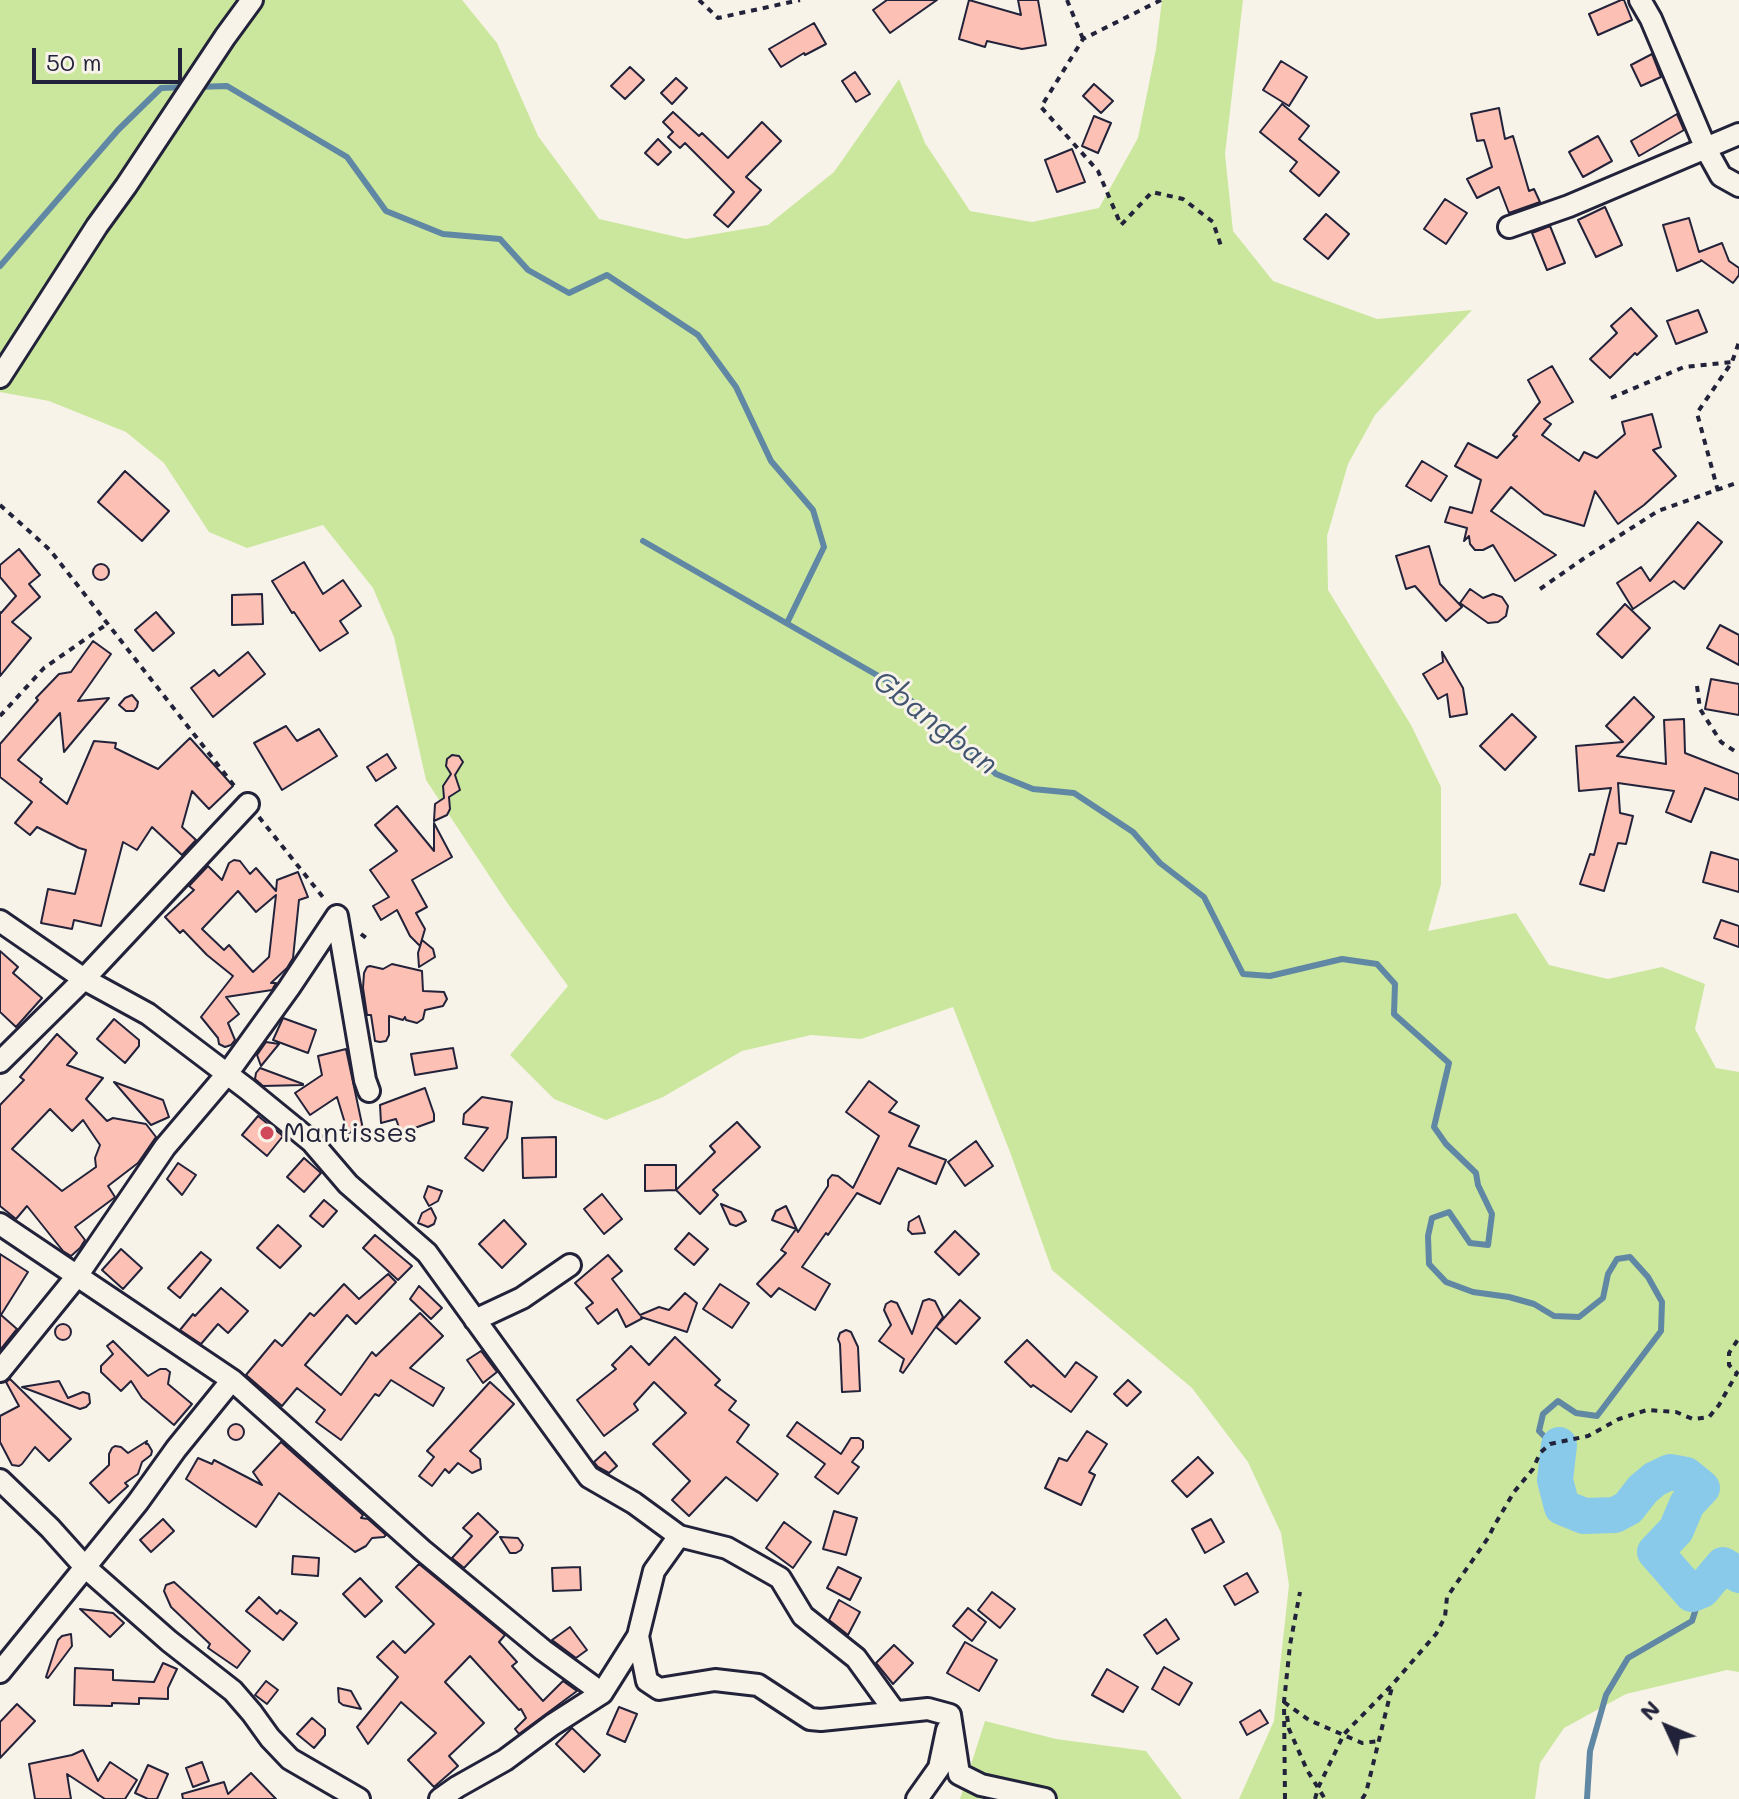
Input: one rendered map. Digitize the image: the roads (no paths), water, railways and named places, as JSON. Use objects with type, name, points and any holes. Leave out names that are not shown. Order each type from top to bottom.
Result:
[{"type":"street","points":[[0,377],[97,226],[252,0]]},
{"type":"street","points":[[1640,0],[1706,149],[1721,176],[1739,186]]},
{"type":"street","points":[[1509,227],[1569,206],[1739,134]]},
{"type":"street","points":[[0,1062],[84,979],[248,804]]},
{"type":"street","points":[[0,1371],[77,1276],[165,1147],[227,1074],[337,916],[369,1091]]},
{"type":"street","points":[[0,921],[84,979],[148,1014],[312,1142],[348,1184],[427,1253],[589,1477],[634,1503],[679,1536],[727,1548],[780,1578],[803,1616],[856,1658],[895,1712]]},
{"type":"street","points":[[0,1224],[232,1380],[422,1550],[543,1650],[602,1693]]},
{"type":"street","points":[[475,1320],[522,1298],[570,1265]]},
{"type":"street","points":[[0,1672],[232,1380]]},
{"type":"street","points":[[0,1480],[85,1567],[169,1641],[233,1691],[290,1759],[359,1799]]},
{"type":"street","points":[[440,1799],[505,1760],[602,1693],[638,1636],[654,1571],[679,1536]]},
{"type":"street","points":[[638,1636],[647,1681],[659,1689],[715,1680],[758,1685],[810,1719],[821,1720],[928,1709],[950,1715]]},
{"type":"street","points":[[917,1799],[939,1768],[950,1715]]},
{"type":"street","points":[[950,1715],[959,1774],[981,1785],[1045,1799]]},
{"type":"waterway","points":[[196,87],[227,86],[347,157],[386,211],[443,234],[500,239],[528,270],[569,293],[607,275],[698,335],[736,387],[771,461],[813,510],[824,547],[787,623]]},
{"type":"waterway","points":[[0,266],[118,130],[161,88],[185,87]]},
{"type":"waterway","name":"Gbangban","points":[[643,541],[882,678],[946,728],[996,774],[1033,789],[1074,793],[1133,832],[1160,863],[1204,897],[1243,974],[1270,976],[1342,959],[1377,964],[1395,984],[1394,1014],[1449,1063],[1434,1127],[1446,1144],[1476,1173],[1478,1185],[1492,1214],[1488,1245],[1470,1243],[1449,1212],[1432,1218],[1428,1236],[1429,1264],[1446,1282],[1473,1292],[1534,1304],[1554,1316],[1579,1317],[1603,1298],[1608,1274],[1617,1259],[1630,1257],[1648,1277],[1662,1302],[1661,1331],[1597,1416],[1576,1413],[1558,1401],[1543,1414],[1539,1431],[1547,1439],[1557,1440]]},
{"type":"waterway","name":"Gbangban","points":[[1559,1445],[1555,1480],[1562,1507],[1584,1516],[1615,1515],[1628,1508],[1655,1479],[1670,1472],[1686,1475],[1702,1488],[1687,1504],[1676,1530],[1655,1552],[1692,1594],[1702,1590],[1723,1565],[1739,1575]]},
{"type":"waterway","points":[[1587,1799],[1590,1751],[1606,1695],[1628,1658],[1692,1621],[1702,1590]]},
{"type":"place","name":"Mantisses","points":[[267,1133]]}]
